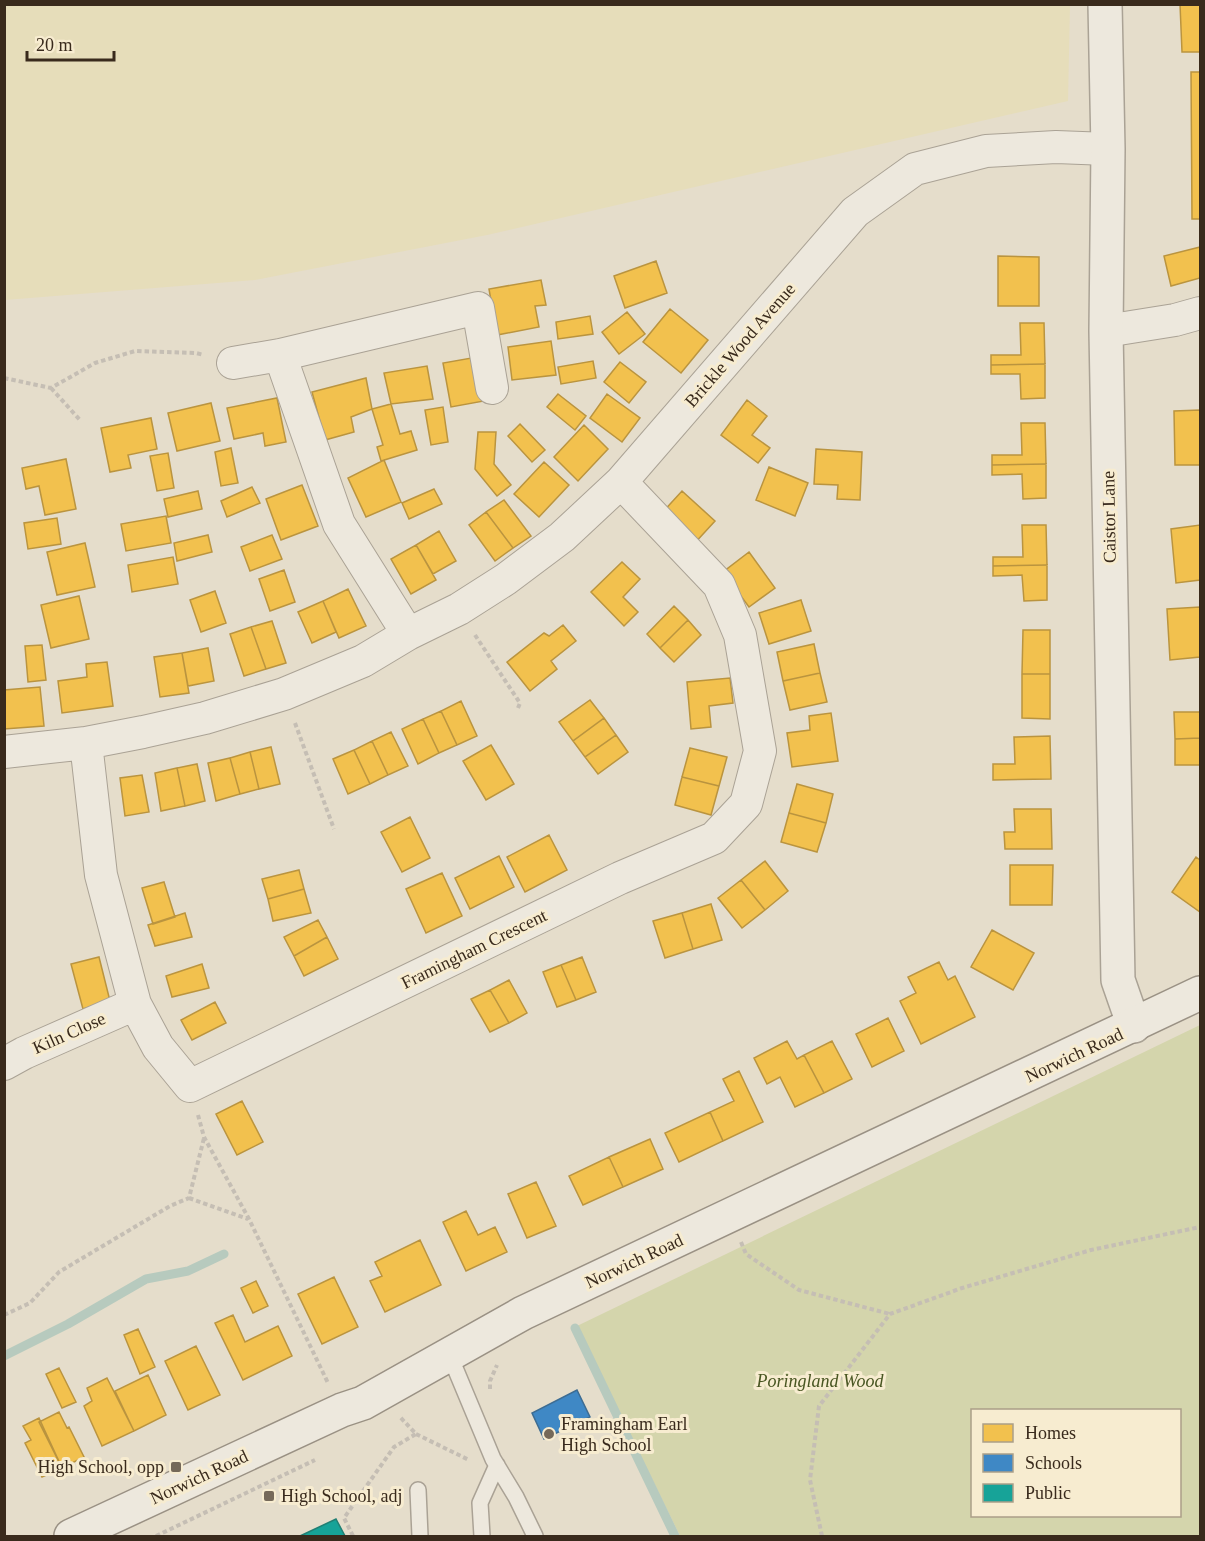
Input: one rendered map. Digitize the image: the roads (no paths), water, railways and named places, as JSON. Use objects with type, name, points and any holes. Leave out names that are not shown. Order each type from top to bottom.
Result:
[{"type":"main road","name":"Caistor Lane","points":[[1105,4],[1108,148],[1106,331],[1118,980],[1134,1026]]},
{"type":"main road","name":"Norwich Road","points":[[71,1536],[342,1410],[363,1403],[523,1313],[1200,993]]},
{"type":"street","name":"Brickle Wood Avenue","points":[[4,752],[86,743],[205,718],[284,694],[363,661],[408,634],[459,609],[506,579],[562,537],[621,482],[855,212],[915,169],[986,151],[1056,147],[1108,148]]},
{"type":"street","points":[[233,363],[280,355],[478,308],[492,388]]},
{"type":"street","points":[[1106,331],[1174,320],[1200,313]]},
{"type":"street","points":[[280,355],[339,524],[408,634]]},
{"type":"street","name":"Framingham Crescent","points":[[135,1004],[158,1047],[190,1086],[620,878],[714,838],[746,804],[760,751],[740,635],[719,585],[621,482]]},
{"type":"street","points":[[86,743],[101,875],[135,1004]]},
{"type":"street","name":"Kiln Close","points":[[4,1064],[135,1004]]},
{"type":"lane","points":[[450,1356],[497,1465],[535,1536]]},
{"type":"lane","points":[[482,1536],[480,1503],[497,1465]]},
{"type":"lane","points":[[418,1490],[420,1536]]},
{"type":"waterway","points":[[4,1356],[68,1324],[146,1279],[188,1271],[224,1254]]},
{"type":"waterway","points":[[575,1328],[675,1536]]},
{"type":"place","name":"Framingham Earl High School","points":[[549,1434]]},
{"type":"place","name":"High School, opp","points":[[176,1467]]},
{"type":"place","name":"High School, adj","points":[[269,1496]]},
{"type":"park label","name":"Poringland Wood","points":[[820,1381]]}]
